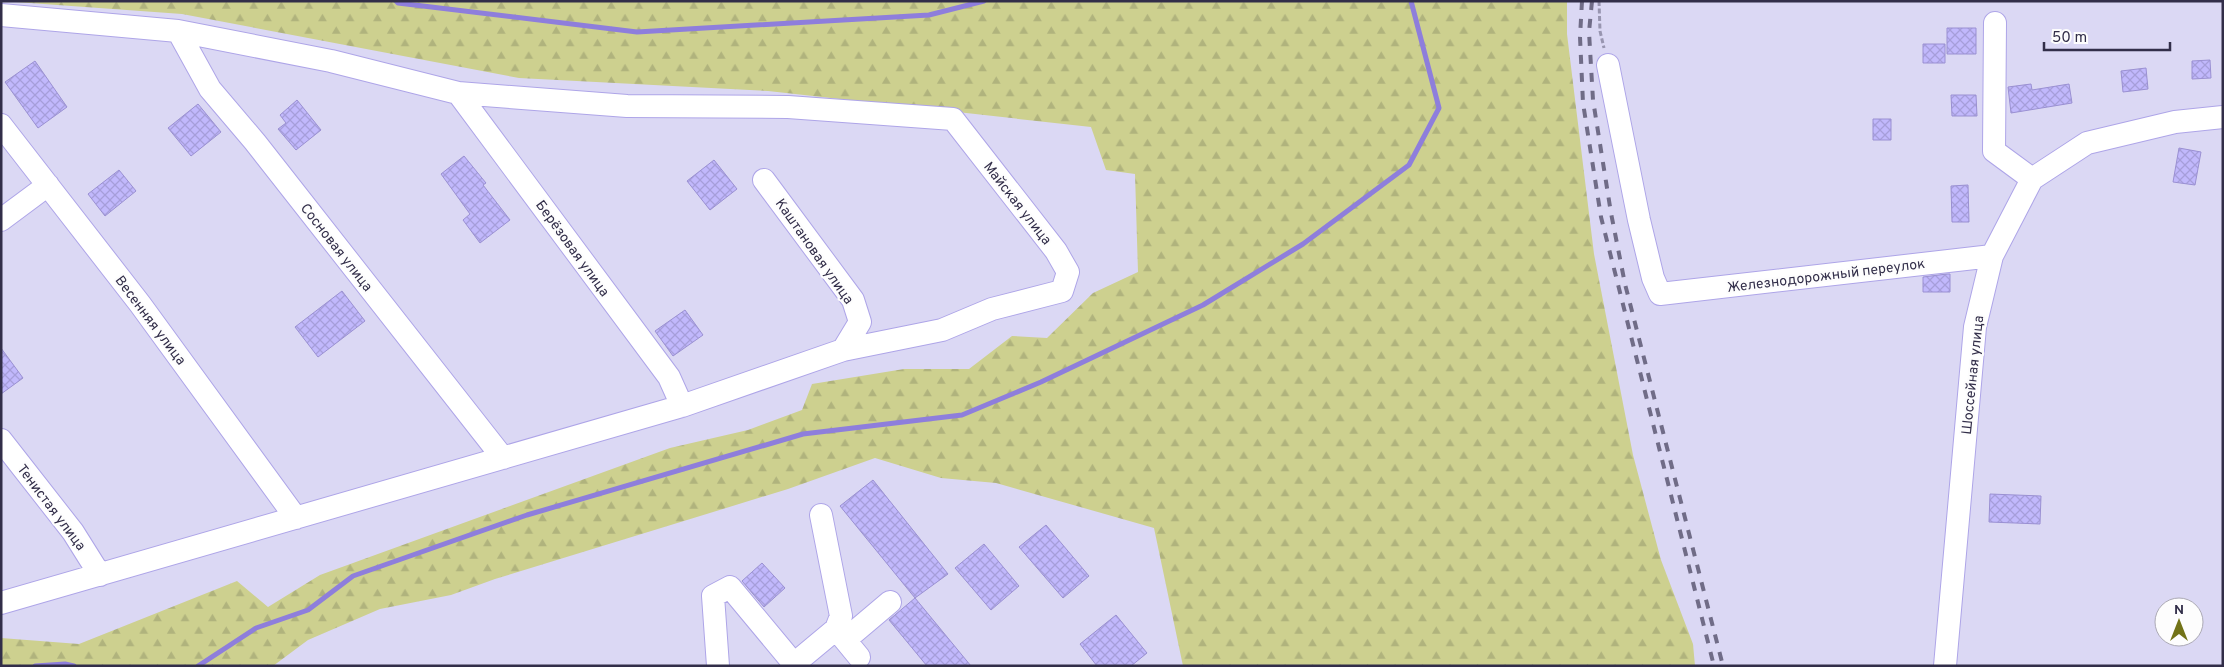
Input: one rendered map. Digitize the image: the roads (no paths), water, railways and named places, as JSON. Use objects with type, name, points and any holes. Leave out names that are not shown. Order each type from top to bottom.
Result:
[{"type":"street","points":[[1,15],[178,31],[331,61],[458,93]]},
{"type":"street","points":[[1995,23],[1994,151],[2032,179]]},
{"type":"street","name":"Сосновая улица","points":[[178,31],[210,89],[261,149],[503,458]]},
{"type":"street","name":"Железнодорожный переулок","points":[[1608,65],[1638,220],[1653,278],[1660,294],[1992,256]]},
{"type":"street","name":"Майская улица","points":[[458,93],[626,106],[788,108],[953,119],[1056,251],[1068,272],[1062,292],[992,309],[942,330],[843,350]]},
{"type":"street","name":"Берёзовая улица","points":[[458,93],[669,377],[682,406]]},
{"type":"street","name":"Шоссейная улица","points":[[1945,666],[1976,327],[1992,256],[2032,179],[2087,143],[2175,122],[2223,118]]},
{"type":"street","name":"Весенняя улица","points":[[1,125],[140,304],[296,518]]},
{"type":"street","name":"Каштановая улица","points":[[764,180],[853,300],[860,322],[843,350]]},
{"type":"street","points":[[1,220],[48,185]]},
{"type":"street","points":[[1,603],[682,406],[843,350]]},
{"type":"street","name":"Тенистая улица","points":[[1,440],[73,532],[100,575]]},
{"type":"street","points":[[821,515],[846,642]]},
{"type":"street","points":[[718,666],[713,596],[730,587],[795,665],[846,642],[890,602]]},
{"type":"waterway","points":[[396,1],[398,3],[637,32],[929,15],[984,1]]},
{"type":"waterway","points":[[198,666],[256,628],[308,610],[353,576],[527,515],[803,434],[962,415],[1041,382],[1203,305],[1303,244],[1409,165],[1439,108],[1411,1]]},
{"type":"waterway","points":[[35,666],[65,664],[74,666]]},
{"type":"railway","points":[[1582,1],[1580,37],[1583,103],[1601,217],[1714,666]]},
{"type":"railway","points":[[1592,1],[1589,32],[1593,100],[1611,213],[1625,284],[1723,666]]}]
